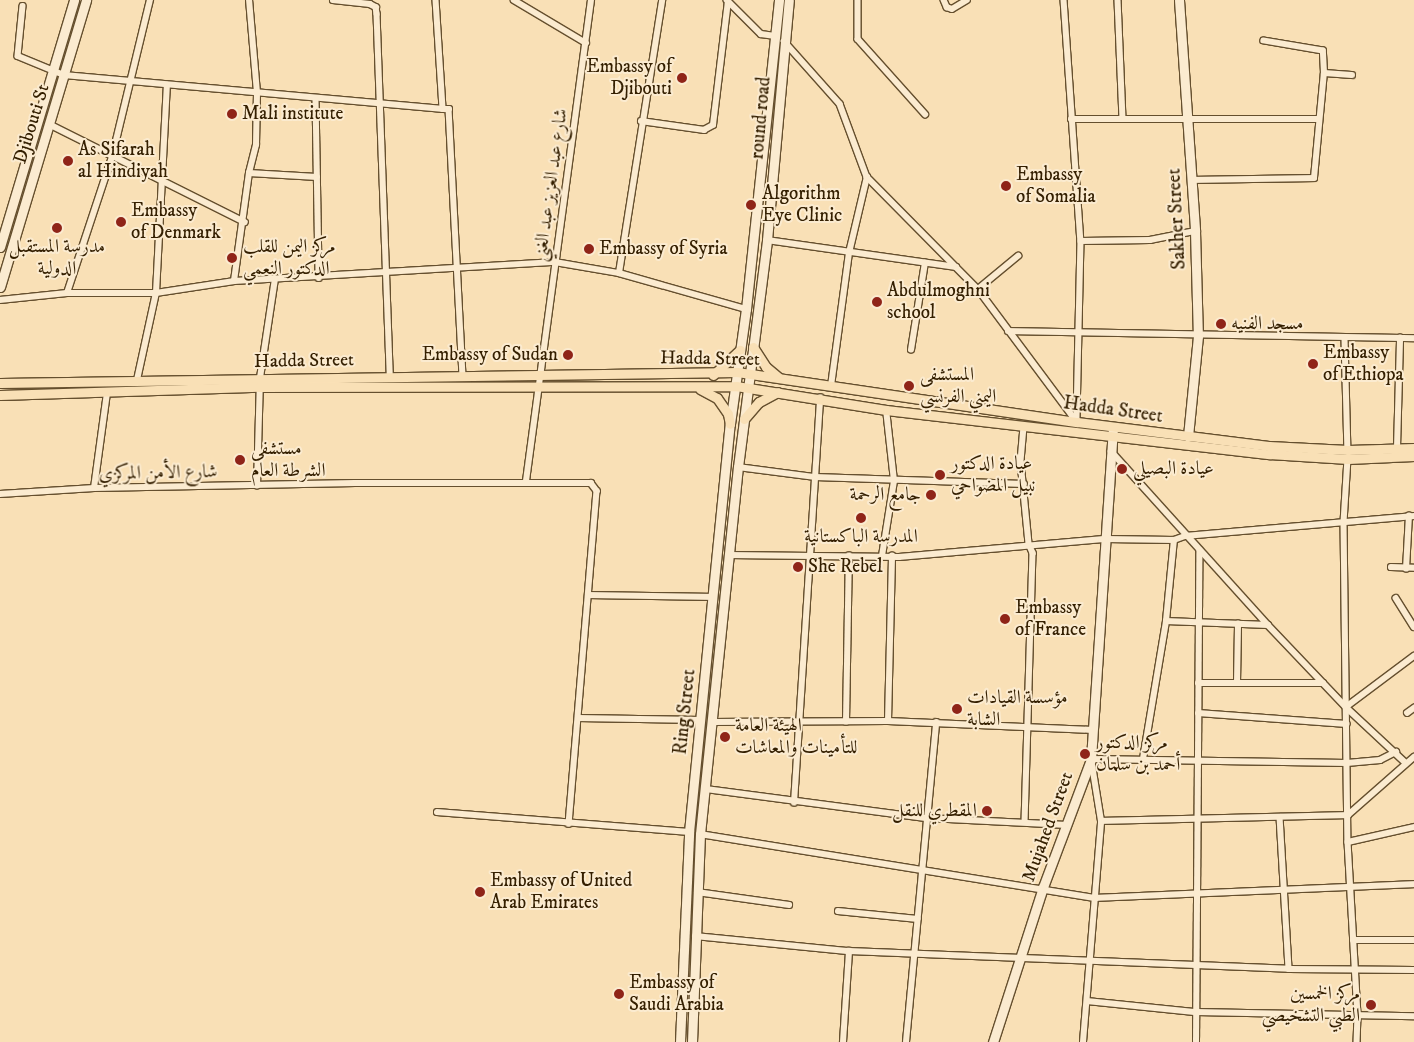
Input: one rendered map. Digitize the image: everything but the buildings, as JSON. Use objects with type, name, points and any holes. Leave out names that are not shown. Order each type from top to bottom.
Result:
[{"type":"main road","name":"Djibouti St","points":[[0,247],[74,0]]},
{"type":"main road","name":"Djibouti St","points":[[0,287],[86,0]]},
{"type":"main road","name":"round road","points":[[736,386],[779,0]]},
{"type":"main road","name":"round road","points":[[748,387],[767,240],[789,0]]},
{"type":"main road","name":"Sakher Street","points":[[1179,0],[1195,231],[1198,336],[1188,436]]},
{"type":"main road","points":[[753,346],[766,367],[780,379]]},
{"type":"main road","points":[[713,375],[740,350]]},
{"type":"main road","name":"Hadda Street","points":[[0,395],[107,392],[390,376],[543,374],[713,375],[737,372],[1077,422],[1348,455],[1397,448],[1414,448]]},
{"type":"main road","name":"Hadda Street","points":[[0,383],[137,380],[259,383],[736,386],[780,391],[886,410],[1112,438],[1348,455],[1414,456]]},
{"type":"main road","name":"Ring Street","points":[[680,1038],[689,832],[730,424],[736,386]]},
{"type":"main road","points":[[697,387],[717,398],[728,414],[730,424]]},
{"type":"main road","name":"Ring Street","points":[[692,1039],[700,834],[748,387]]},
{"type":"main road","points":[[744,419],[759,402],[780,391]]},
{"type":"main road","name":"Mujahed Street","points":[[993,1042],[1043,887],[1091,759],[1114,427]]},
{"type":"main road","points":[[689,832],[700,834]]},
{"type":"main road","points":[[680,1021],[684,1027],[692,1024]]},
{"type":"main road","points":[[680,1038],[686,1030],[692,1039]]},
{"type":"street","points":[[67,293],[112,157],[150,0]]},
{"type":"street","points":[[234,281],[245,222],[249,173],[256,145],[258,93],[249,0]]},
{"type":"street","points":[[333,0],[376,7],[384,273],[390,376]]},
{"type":"street","points":[[436,0],[443,109]]},
{"type":"street","points":[[514,0],[586,43]]},
{"type":"street","name":"شارع عبد العزيز عبد الغني","points":[[526,481],[542,385],[555,262],[592,0]]},
{"type":"street","points":[[619,273],[641,121],[662,0]]},
{"type":"street","points":[[641,121],[704,130],[713,125],[727,0]]},
{"type":"street","points":[[727,0],[761,34],[775,36]]},
{"type":"street","points":[[858,0],[858,39],[924,114]]},
{"type":"street","points":[[944,0],[947,7],[952,9],[967,0]]},
{"type":"street","points":[[1064,0],[1081,241],[1077,422]]},
{"type":"street","points":[[1118,0],[1123,119]]},
{"type":"street","points":[[22,6],[18,56],[51,72],[131,82],[449,110],[463,375]]},
{"type":"street","points":[[784,41],[840,104],[867,177],[978,289],[1077,422]]},
{"type":"street","points":[[1192,180],[1314,178],[1324,73],[1323,51],[1264,41]]},
{"type":"street","points":[[1324,73],[1352,75]]},
{"type":"street","points":[[137,380],[156,293],[160,182],[167,85]]},
{"type":"street","points":[[316,99],[319,278]]},
{"type":"street","points":[[1071,119],[1319,119]]},
{"type":"street","points":[[49,124],[160,182],[245,222]]},
{"type":"street","points":[[249,173],[317,177]]},
{"type":"street","points":[[831,386],[849,254],[867,177]]},
{"type":"street","points":[[1081,241],[1150,240],[1195,231]]},
{"type":"street","points":[[767,240],[849,254],[956,267]]},
{"type":"street","points":[[978,289],[1018,256]]},
{"type":"street","points":[[0,300],[67,293],[156,293],[234,281],[319,278],[458,267],[555,262],[619,273],[746,309]]},
{"type":"street","points":[[912,350],[925,263]]},
{"type":"street","points":[[257,486],[259,383],[275,280]]},
{"type":"street","points":[[1008,331],[1080,330],[1198,336],[1345,339],[1414,338]]},
{"type":"street","points":[[1397,448],[1400,338]]},
{"type":"street","points":[[1345,339],[1348,455],[1344,522],[1348,842],[1349,886],[1358,1015],[1357,1042]]},
{"type":"street","points":[[94,488],[107,392]]},
{"type":"street","points":[[794,803],[808,554],[820,398]]},
{"type":"street","points":[[882,556],[894,481],[886,410]]},
{"type":"street","points":[[1024,427],[1021,462],[1029,544],[1033,553],[1026,726],[1025,821]]},
{"type":"street","points":[[1111,451],[1185,536],[1268,625],[1346,707],[1406,763]]},
{"type":"street","points":[[738,467],[815,477],[1024,484]]},
{"type":"street","name":"شارع الأمن المركزي","points":[[0,494],[94,488],[526,481],[591,483],[597,491],[590,595]]},
{"type":"street","points":[[729,555],[892,556],[1106,539],[1174,540],[1185,536],[1412,516],[1406,568]]},
{"type":"street","points":[[1143,759],[1166,622],[1174,540]]},
{"type":"street","points":[[1196,1042],[1195,895],[1199,551]]},
{"type":"street","points":[[846,722],[850,556]]},
{"type":"street","points":[[888,721],[892,556]]},
{"type":"street","points":[[1391,567],[1414,568]]},
{"type":"street","points":[[569,824],[590,595],[714,597]]},
{"type":"street","points":[[1396,598],[1413,623]]},
{"type":"street","points":[[1166,622],[1268,625]]},
{"type":"street","points":[[1237,683],[1238,624]]},
{"type":"street","points":[[1346,707],[1414,656]]},
{"type":"street","points":[[1198,683],[1323,683]]},
{"type":"street","points":[[1407,714],[1414,708]]},
{"type":"street","points":[[1198,713],[1346,724]]},
{"type":"street","points":[[578,718],[700,720]]},
{"type":"street","points":[[712,722],[936,722],[1092,730]]},
{"type":"street","points":[[906,1042],[936,722]]},
{"type":"street","points":[[1084,1042],[1101,821],[1091,759],[1347,764],[1380,760],[1396,752]]},
{"type":"street","points":[[1101,821],[1348,815],[1414,758]]},
{"type":"street","points":[[706,789],[794,803],[927,818],[1025,821],[1067,825]]},
{"type":"street","points":[[437,812],[569,824],[689,832]]},
{"type":"street","points":[[1280,817],[1289,969]]},
{"type":"street","points":[[1348,842],[1414,827]]},
{"type":"street","points":[[700,834],[1043,887],[1096,898],[1284,892],[1349,886],[1414,884]]},
{"type":"street","points":[[697,892],[789,906]]},
{"type":"street","points":[[838,912],[918,918]]},
{"type":"street","points":[[695,936],[849,951],[1090,959],[1289,969],[1414,970]]},
{"type":"street","points":[[1353,940],[1414,940]]},
{"type":"street","points":[[843,1042],[849,951]]},
{"type":"street","points":[[1087,1002],[1196,1012],[1414,1016]]},
{"type":"place","name":"Embassy of Djibouti","points":[[682,78]]},
{"type":"place","name":"Mali institute","points":[[232,114]]},
{"type":"place","name":"As Sifarah al Hindiyah","points":[[68,161]]},
{"type":"place","name":"Embassy of Somalia","points":[[1006,186]]},
{"type":"place","name":"Algorithm Eye Clinic","points":[[751,205]]},
{"type":"place","name":"Embassy of Denmark","points":[[121,222]]},
{"type":"place","name":"مدرسة المستقبل الدولية","points":[[57,228]]},
{"type":"place","name":"Embassy of Syria","points":[[589,249]]},
{"type":"place","name":"مركز اليمن للقلب الدكتور النعمي","points":[[232,258]]},
{"type":"place","name":"Abdulmoghni school","points":[[877,302]]},
{"type":"place","name":"مسجد الفنيه","points":[[1221,324]]},
{"type":"place","name":"Embassy of Sudan","points":[[568,355]]},
{"type":"place","name":"Embassy of Ethiopa","points":[[1313,364]]},
{"type":"place","name":"المستشفى اليمني الفرنسي","points":[[909,386]]},
{"type":"place","name":"مستشفى الشرطة العام","points":[[240,460]]},
{"type":"place","name":"عيادة البصيلي","points":[[1122,469]]},
{"type":"place","name":"عيادة الدكتور نبيل المضواحي","points":[[940,475]]},
{"type":"place","name":"جامع الرحمة","points":[[931,495]]},
{"type":"place","name":"المدرسة الباكستانية","points":[[861,518]]},
{"type":"place","name":"She Rebel","points":[[798,567]]},
{"type":"place","name":"Embassy of France","points":[[1005,619]]},
{"type":"place","name":"مؤسسة القيادات الشابة","points":[[957,709]]},
{"type":"place","name":"الهيئة العامة للتأمينات والمعاشات","points":[[725,737]]},
{"type":"place","name":"مركز الدكتور أحمد بن سلمان","points":[[1085,754]]},
{"type":"place","name":"المقطري للنقل","points":[[987,811]]},
{"type":"place","name":"Embassy of United Arab Emirates","points":[[480,892]]},
{"type":"place","name":"Embassy of Saudi Arabia","points":[[619,994]]},
{"type":"place","name":"مركز الخمسين الطبي التشخيصي","points":[[1371,1005]]}]
